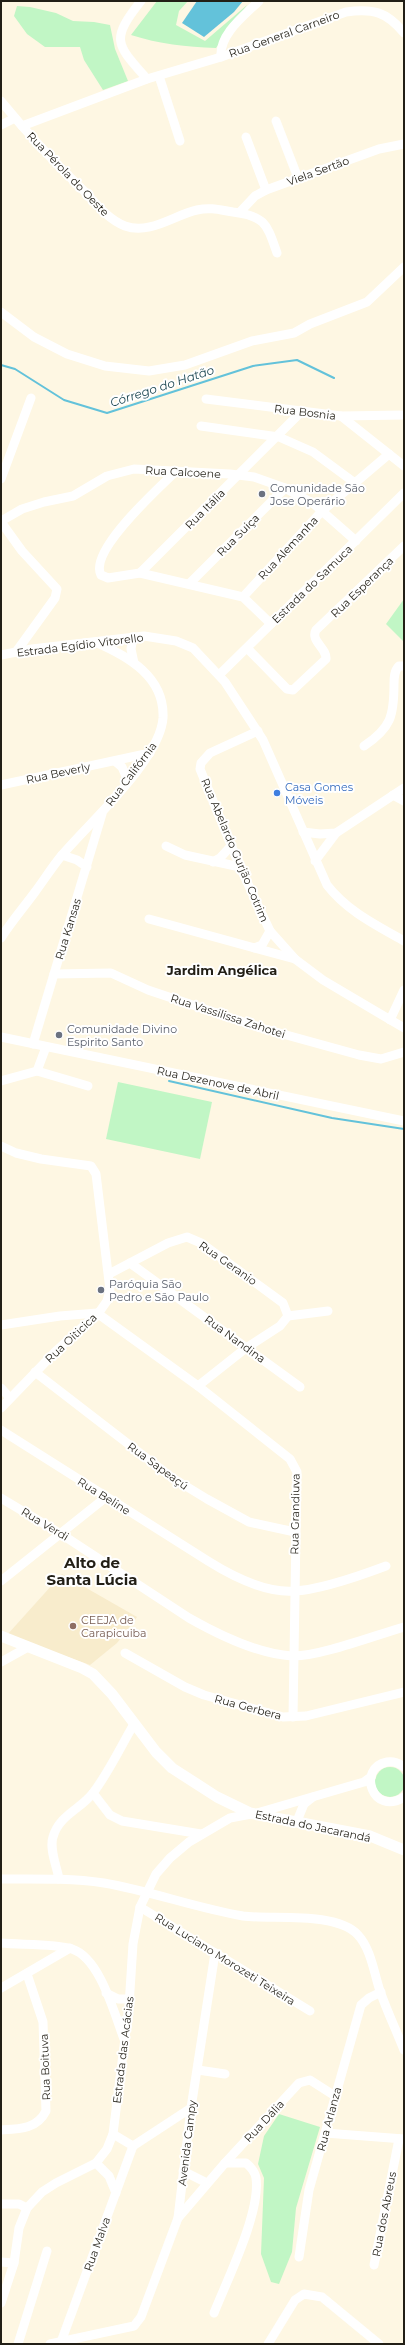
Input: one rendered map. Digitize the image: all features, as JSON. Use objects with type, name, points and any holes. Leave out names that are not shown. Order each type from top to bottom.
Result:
[{"type":"main road","name":"Estrada do Jacarandá","points":[[1,1636],[82,1668],[92,1674],[112,1694],[134,1724],[172,1768],[217,1797],[250,1813],[370,1836],[404,1849]]},
{"type":"street","points":[[142,1],[121,28],[120,45],[124,53],[147,79]]},
{"type":"street","points":[[221,57],[222,46],[226,38],[259,1]]},
{"type":"street","name":"Rua General Carneiro","points":[[22,126],[147,79],[221,57],[346,12],[362,9],[386,14],[396,22],[404,33]]},
{"type":"street","points":[[159,76],[180,141]]},
{"type":"street","name":"Rua Pérola do Oeste","points":[[1,101],[22,126],[113,220],[125,226],[139,229],[152,226],[196,210],[215,208],[240,212],[263,221],[269,231],[277,253]]},
{"type":"street","points":[[1,125],[15,118]]},
{"type":"street","points":[[276,121],[298,178]]},
{"type":"street","points":[[246,137],[266,190]]},
{"type":"street","name":"Viela Sertão","points":[[240,212],[255,196],[266,190],[379,148],[404,144]]},
{"type":"street","points":[[1,312],[34,337],[67,354],[105,366],[149,370],[185,365],[252,342],[294,333],[367,302],[404,267]]},
{"type":"street","points":[[1,479],[31,398]]},
{"type":"street","name":"Rua Bosnia","points":[[206,399],[341,416],[404,415]]},
{"type":"street","name":"Rua Itália","points":[[140,573],[279,437],[302,411]]},
{"type":"street","points":[[341,416],[404,466]]},
{"type":"street","points":[[201,426],[279,437],[313,452],[355,483]]},
{"type":"street","name":"Rua Alemanha","points":[[243,597],[322,511],[389,454]]},
{"type":"street","name":"Rua Calcoene","points":[[1,522],[22,509],[44,502],[73,496],[107,476],[134,469],[240,475],[285,488],[322,511],[356,542]]},
{"type":"street","points":[[175,472],[121,528],[109,544],[99,569],[100,575],[105,578],[140,573],[190,583],[243,597],[271,624]]},
{"type":"street","name":"Rua Suiça","points":[[190,583],[285,488]]},
{"type":"street","name":"Estrada do Samuca","points":[[220,675],[404,493]]},
{"type":"street","points":[[1,522],[22,552],[57,589],[55,598],[16,652]]},
{"type":"street","name":"Rua Esperança","points":[[247,648],[291,691],[326,659],[325,652],[314,635],[314,632],[404,546]]},
{"type":"street","name":"Estrada Egídio Vitorello","points":[[1,655],[94,641],[144,636],[185,644],[193,648],[220,675],[258,731],[278,772],[326,884],[340,900],[363,917],[404,941]]},
{"type":"street","points":[[133,637],[131,649],[134,663]]},
{"type":"street","name":"Rua Califórnia","points":[[1,938],[62,856],[102,813],[150,753],[160,732],[162,708],[152,681],[134,663],[94,641]]},
{"type":"street","points":[[364,746],[376,738],[389,722],[393,711],[395,674],[398,666],[404,666]]},
{"type":"street","name":"Rua Abelardo Gurjão Cotrim","points":[[258,731],[210,753],[201,762],[200,769],[240,867],[270,931],[295,959],[323,980],[404,1028]]},
{"type":"street","name":"Rua Beverly","points":[[1,785],[150,753]]},
{"type":"street","points":[[115,760],[122,767],[128,781]]},
{"type":"street","points":[[315,861],[336,832],[404,788]]},
{"type":"street","points":[[393,795],[404,801]]},
{"type":"street","name":"Rua Kansas","points":[[33,1044],[102,813]]},
{"type":"street","points":[[303,832],[320,834],[336,832]]},
{"type":"street","points":[[166,846],[185,855],[240,867]]},
{"type":"street","points":[[213,862],[220,858],[231,846]]},
{"type":"street","points":[[62,856],[77,860],[87,867]]},
{"type":"street","points":[[149,919],[295,959]]},
{"type":"street","name":"Rua Abelardo Gurjão Cotrim","points":[[254,948],[262,945],[270,931]]},
{"type":"street","name":"Rua Vassilissa Zahotei","points":[[54,974],[111,973],[174,999],[261,1028],[329,1047],[381,1059],[404,1052]]},
{"type":"street","points":[[390,1020],[404,990]]},
{"type":"street","name":"Rua Dezenove de Abril","points":[[1,1037],[404,1121]]},
{"type":"street","points":[[37,1071],[46,1047]]},
{"type":"street","points":[[1,1081],[37,1071],[88,1086]]},
{"type":"street","name":"Rua Oiticica","points":[[1,1146],[16,1153],[56,1162],[86,1164],[91,1166],[96,1174],[109,1274],[109,1296],[97,1314],[35,1372],[1,1408]]},
{"type":"street","name":"Rua Geranio","points":[[109,1274],[179,1238],[191,1238],[280,1300],[288,1316]]},
{"type":"street","name":"Rua Nandina","points":[[130,1263],[300,1387]]},
{"type":"street","points":[[198,1386],[246,1348],[280,1326],[288,1316],[328,1311]]},
{"type":"street","points":[[1,1325],[60,1316],[97,1314]]},
{"type":"street","name":"Rua Grandiuva","points":[[97,1314],[198,1386],[286,1454],[293,1463],[297,1472],[293,1718]]},
{"type":"street","name":"Rua Sapeaçú","points":[[35,1372],[171,1477],[249,1522],[295,1532]]},
{"type":"street","points":[[1,1388],[10,1398]]},
{"type":"street","name":"Rua Beline","points":[[1,1430],[105,1498],[208,1561],[242,1579],[282,1590],[294,1591]]},
{"type":"street","name":"Rua Verdi","points":[[1,1498],[61,1534],[168,1605],[208,1629],[233,1639],[280,1654],[293,1656]]},
{"type":"street","points":[[1,1581],[105,1498]]},
{"type":"street","points":[[294,1591],[350,1578],[386,1566]]},
{"type":"street","points":[[293,1656],[316,1652],[404,1627]]},
{"type":"street","points":[[1,1662],[28,1646]]},
{"type":"street","name":"Rua Gerbera","points":[[125,1653],[185,1687],[204,1695],[262,1713],[293,1718],[404,1692]]},
{"type":"street","points":[[59,1879],[52,1846],[52,1838],[68,1813],[93,1793],[134,1724]]},
{"type":"street","points":[[402,1762],[384,1763],[374,1771],[371,1777],[371,1790],[380,1799],[392,1802],[404,1797]]},
{"type":"street","name":"Estrada das Acácias","points":[[1,2303],[14,2263],[19,2228],[27,2208],[47,2189],[96,2163],[114,2134],[130,1999],[133,1944],[140,1907],[146,1892],[170,1858],[201,1834],[230,1818],[257,1814],[364,1782],[371,1777]]},
{"type":"street","points":[[93,1793],[110,1816],[122,1821],[201,1834]]},
{"type":"street","points":[[297,1821],[304,1804],[314,1796]]},
{"type":"street","points":[[1,1879],[59,1879],[103,1883],[146,1892],[209,1910],[245,1916],[300,1917],[349,1928],[358,1935],[369,1956],[381,1992],[404,2050]]},
{"type":"street","name":"Rua Luciano Morozeti Teixeira","points":[[140,1907],[310,2011]]},
{"type":"street","points":[[1,1943],[70,1948],[82,1953],[91,1961],[106,1993],[124,2040]]},
{"type":"street","points":[[1,1988],[70,1948]]},
{"type":"street","name":"Avenida Campy","points":[[61,2342],[134,2326],[142,2317],[178,2218],[191,2108],[216,1953]]},
{"type":"street","name":"Rua Boituva","points":[[1,2130],[30,2127],[41,2119],[46,2110],[43,2022],[27,1974]]},
{"type":"street","name":"Rua Arlanza","points":[[299,2257],[309,2190],[361,2006],[369,1998],[381,1992]]},
{"type":"street","points":[[106,1993],[118,1999],[130,1999]]},
{"type":"street","points":[[198,2070],[225,2074]]},
{"type":"street","name":"Rua Dália","points":[[178,2218],[225,2163],[293,2089],[304,2080],[315,2082],[335,2096]]},
{"type":"street","points":[[114,2134],[133,2146],[191,2108]]},
{"type":"street","points":[[325,2133],[401,2139]]},
{"type":"street","name":"Rua dos Abreus","points":[[374,2265],[401,2139]]},
{"type":"street","name":"Rua Malva","points":[[61,2342],[133,2146]]},
{"type":"street","points":[[96,2163],[109,2176],[116,2193]]},
{"type":"street","points":[[214,2313],[249,2222],[255,2192],[255,2174],[246,2163],[225,2163]]},
{"type":"street","points":[[183,2171],[207,2183]]},
{"type":"street","points":[[1,2204],[19,2204],[27,2208]]},
{"type":"street","points":[[18,2344],[47,2251]]},
{"type":"street","points":[[1,2262],[14,2263]]},
{"type":"street","points":[[268,2344],[295,2300],[304,2294],[312,2294],[322,2297],[379,2344]]},
{"type":"street","points":[[50,2344],[61,2342]]},
{"type":"shaded area","name":"CEEJA de Carapicuiba","points":[[62,1574],[137,1617],[117,1643],[90,1665],[7,1635]]},
{"type":"green space","points":[[157,1],[188,1],[179,11],[176,25],[205,41],[247,5],[216,48],[205,48],[162,43],[131,35]]},
{"type":"green space","points":[[17,6],[30,7],[56,13],[73,21],[94,22],[110,25],[115,49],[128,81],[103,90],[84,60],[80,47],[45,47],[27,34],[14,16]]},
{"type":"green space","points":[[404,599],[404,642],[386,624]]},
{"type":"green space","points":[[118,1082],[212,1102],[200,1159],[106,1139]]},
{"type":"green space","points":[[390,1767],[401,1771],[405,1782],[401,1793],[390,1797],[379,1793],[375,1782],[379,1771]]},
{"type":"green space","points":[[279,2114],[320,2127],[296,2208],[292,2252],[279,2284],[271,2282],[261,2254],[264,2178],[258,2164],[264,2136]]},
{"type":"water","points":[[197,1],[243,1],[234,12],[204,37],[182,23]]},
{"type":"waterway","name":"Córrego do Hatão","points":[[1,365],[15,369],[64,400],[107,413],[253,366],[297,360],[334,378]]},
{"type":"waterway","points":[[169,1081],[332,1118],[404,1129]]},
{"type":"place","name":"Comunidade São Jose Operário","points":[[262,494]]},
{"type":"place","name":"Casa Gomes Móveis","points":[[277,793]]},
{"type":"place","name":"Comunidade Divino Espirito Santo","points":[[59,1035]]},
{"type":"place","name":"Paróquia São Pedro e São Paulo","points":[[101,1290]]},
{"type":"place","name":"CEEJA de Carapicuiba","points":[[73,1626]]},
{"type":"district","name":"Jardim Angélica","points":[[222,970]]},
{"type":"district","name":"Alto de Santa Lúcia","points":[[92,1570]]}]
